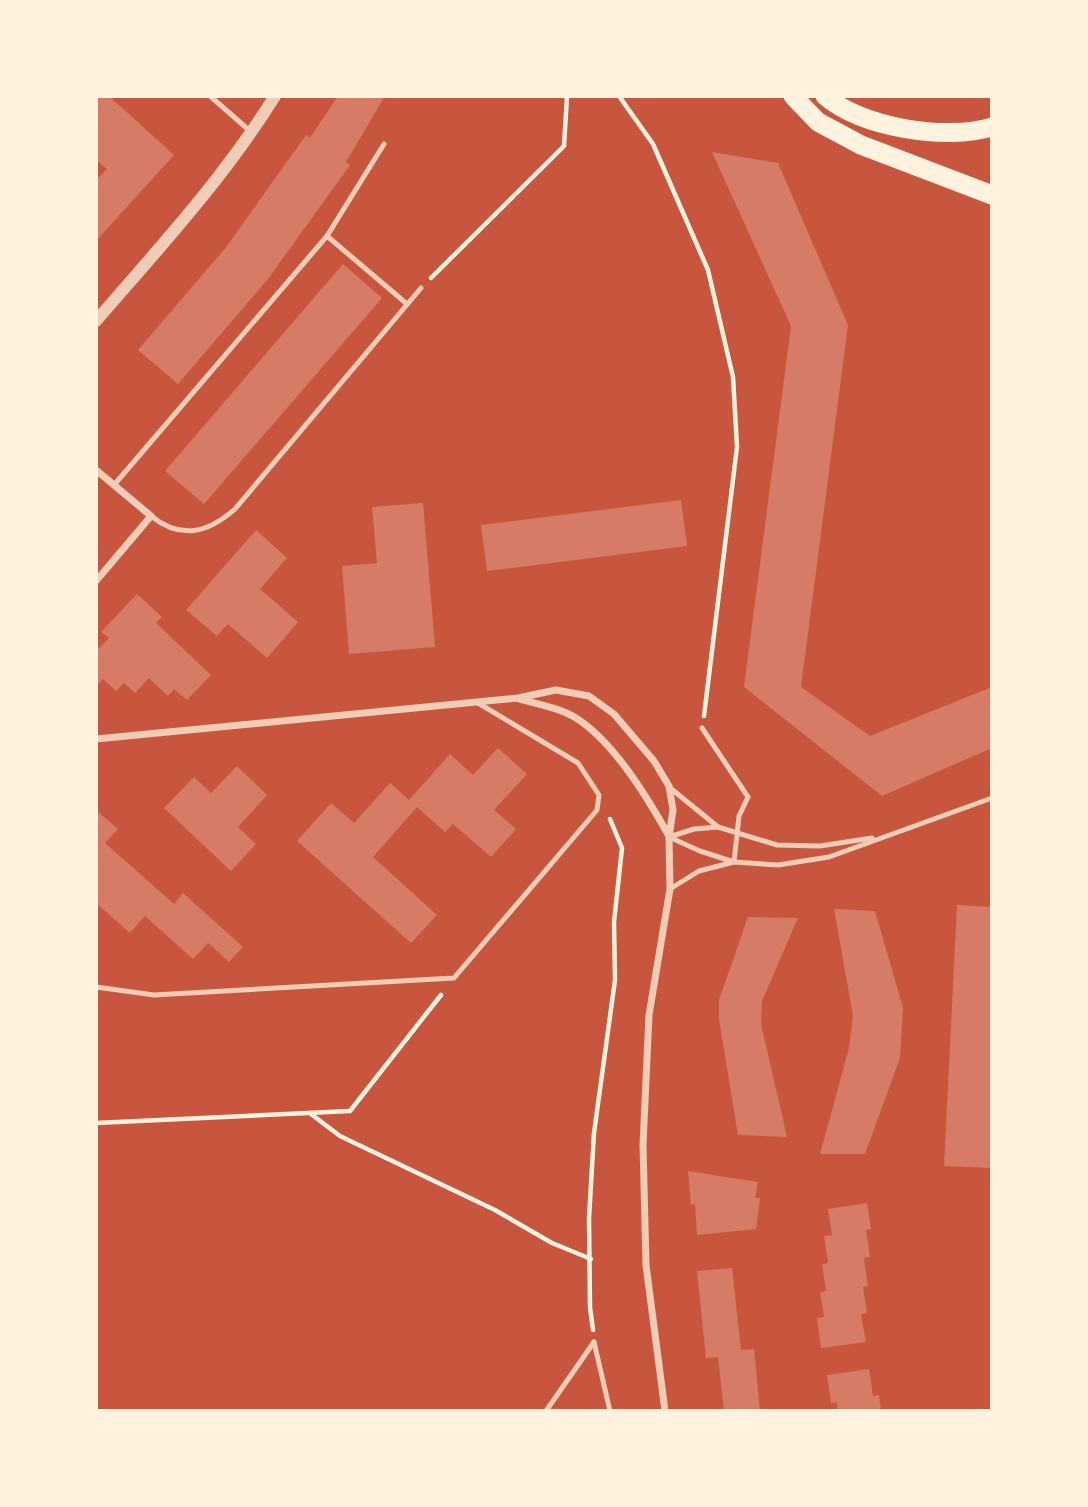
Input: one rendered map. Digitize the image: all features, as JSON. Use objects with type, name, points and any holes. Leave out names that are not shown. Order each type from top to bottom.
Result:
[{"type":"highway","points":[[793,96],[818,122],[861,145],[992,195]]},
{"type":"highway","points":[[829,98],[874,121],[921,132],[979,131],[992,127]]},
{"type":"street","points":[[96,321],[209,190],[252,133],[275,96]]},
{"type":"street","points":[[96,470],[151,516],[96,581]]},
{"type":"street","points":[[96,739],[518,698],[556,690],[589,696],[622,723],[654,761],[669,786],[673,810],[669,837],[670,890],[649,1015],[643,1145],[646,1265],[665,1411]]},
{"type":"street","points":[[518,698],[573,716],[597,734],[646,796],[669,837]]},
{"type":"lane","points":[[210,96],[252,133]]},
{"type":"lane","points":[[114,485],[327,236],[384,144]]},
{"type":"lane","points":[[327,236],[407,304]]},
{"type":"lane","points":[[151,516],[166,528],[185,531],[220,522],[235,509],[421,288]]},
{"type":"lane","points":[[96,987],[155,995],[454,978],[597,810],[599,795],[578,763],[477,702]]},
{"type":"lane","points":[[702,727],[748,797],[739,816],[735,834],[734,862]]},
{"type":"lane","points":[[669,786],[718,827],[777,845],[820,846],[885,836]]},
{"type":"lane","points":[[669,837],[734,862],[778,865],[829,857],[992,798]]},
{"type":"lane","points":[[669,837],[694,829],[718,827]]},
{"type":"lane","points":[[670,890],[699,871],[734,862]]},
{"type":"lane","points":[[546,1411],[594,1342]]},
{"type":"lane","points":[[594,1342],[610,1411]]},
{"type":"path","points":[[421,288],[564,146],[567,96]]},
{"type":"path","points":[[619,96],[653,144],[708,270],[733,377],[737,447],[702,727]]},
{"type":"path","points":[[594,1342],[590,1307],[589,1218],[594,1133],[615,980],[614,922],[622,848],[599,795]]},
{"type":"path","points":[[96,1123],[350,1111],[454,978]]},
{"type":"path","points":[[311,1113],[340,1136],[591,1259]]},
{"type":"building","points":[[96,96],[109,96],[174,155],[96,241],[96,180],[107,169],[96,160]]},
{"type":"building","points":[[338,96],[385,96],[346,162],[350,165],[268,279],[178,384],[138,350],[227,246],[306,135],[310,138]]},
{"type":"building","points":[[712,152],[778,163],[848,325],[801,687],[870,736],[992,687],[992,748],[882,796],[744,687],[791,326]]},
{"type":"building","points":[[343,264],[382,298],[204,504],[165,471]]},
{"type":"building","points":[[681,500],[687,546],[487,571],[481,525]]},
{"type":"building","points":[[423,503],[435,647],[349,654],[342,566],[377,563],[372,507]]},
{"type":"building","points":[[256,530],[287,558],[260,589],[298,622],[267,658],[228,624],[217,636],[186,610]]},
{"type":"building","points":[[137,594],[162,617],[156,623],[211,675],[187,700],[174,689],[168,696],[149,678],[135,693],[124,683],[116,691],[103,679],[96,686],[96,651],[109,638],[101,632]]},
{"type":"building","points":[[498,748],[527,774],[494,810],[516,829],[491,857],[453,824],[445,832],[417,807],[373,857],[437,915],[411,943],[297,841],[331,803],[354,823],[390,783],[409,800],[450,754],[473,775]]},
{"type":"building","points":[[237,766],[267,795],[238,827],[256,844],[231,871],[164,808],[194,777],[211,793]]},
{"type":"building","points":[[96,810],[118,829],[105,843],[174,904],[183,893],[243,947],[229,962],[208,943],[193,959],[145,916],[130,933],[96,903]]},
{"type":"building","points":[[957,905],[992,907],[991,1168],[944,1166]]},
{"type":"building","points":[[834,909],[875,911],[903,1008],[900,1058],[865,1154],[820,1154],[849,1048],[853,1016]]},
{"type":"building","points":[[748,917],[798,918],[762,1001],[761,1024],[787,1137],[738,1135],[719,1019],[719,1000]]},
{"type":"building","points":[[688,1171],[758,1182],[755,1198],[760,1198],[756,1229],[697,1235],[695,1204],[691,1205]]},
{"type":"building","points":[[867,1203],[871,1229],[866,1230],[870,1257],[864,1258],[868,1286],[863,1287],[867,1313],[861,1314],[866,1342],[821,1348],[817,1318],[824,1317],[820,1292],[826,1291],[822,1264],[828,1263],[824,1236],[832,1235],[828,1209]]},
{"type":"building","points":[[732,1268],[741,1350],[754,1349],[760,1411],[724,1411],[718,1357],[706,1358],[697,1271]]},
{"type":"building","points":[[869,1369],[873,1396],[879,1395],[881,1411],[838,1411],[837,1402],[831,1403],[827,1375]]}]
